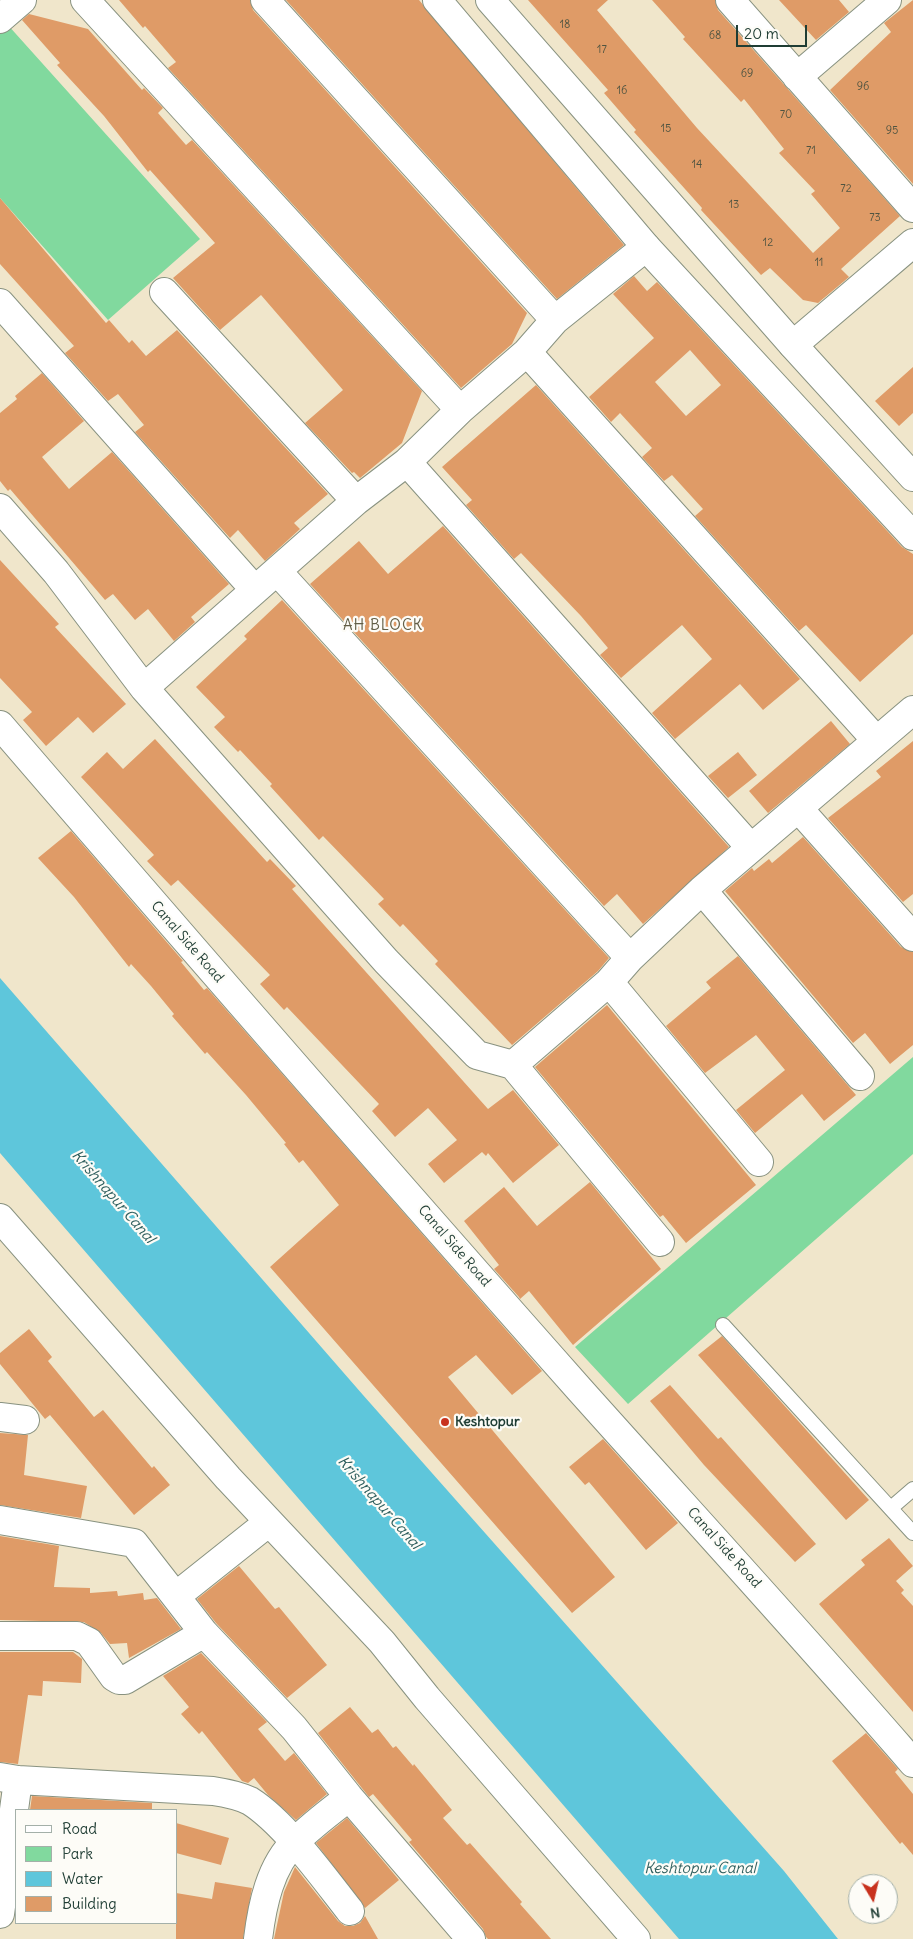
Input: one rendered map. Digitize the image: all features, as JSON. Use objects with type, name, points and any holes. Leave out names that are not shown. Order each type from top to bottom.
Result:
[{"type":"street","points":[[0,19],[22,0]]},
{"type":"street","points":[[85,0],[460,410]]},
{"type":"street","points":[[265,0],[555,320]]},
{"type":"street","points":[[437,0],[646,247],[913,536]]},
{"type":"street","points":[[490,0],[793,345],[913,477]]},
{"type":"street","points":[[730,0],[913,208]]},
{"type":"street","points":[[797,77],[887,0]]},
{"type":"street","points":[[793,345],[913,244]]},
{"type":"street","points":[[144,688],[356,501],[407,462],[460,410],[527,352],[555,320],[646,247]]},
{"type":"street","points":[[164,292],[356,501]]},
{"type":"street","points":[[0,303],[255,590]]},
{"type":"street","points":[[527,352],[876,740]]},
{"type":"street","points":[[846,462],[876,436]]},
{"type":"street","points":[[407,462],[751,848]]},
{"type":"street","points":[[0,508],[56,572],[144,688],[386,961],[477,1055],[513,1065],[660,1242]]},
{"type":"street","points":[[277,571],[630,958]]},
{"type":"street","points":[[513,1065],[609,982],[630,958],[702,890],[876,740],[910,720]]},
{"type":"street","name":"Canal Side Road","points":[[0,725],[334,1111],[582,1392],[797,1628],[913,1763]]},
{"type":"street","points":[[798,808],[913,937]]},
{"type":"street","points":[[702,890],[860,1076]]},
{"type":"street","points":[[609,982],[759,1162]]},
{"type":"street","points":[[5,1232],[228,1478],[382,1642],[426,1698],[636,1939]]},
{"type":"street","points":[[0,1520],[134,1543],[204,1632],[294,1728],[349,1797],[471,1939]]},
{"type":"street","points":[[176,1596],[269,1522]]},
{"type":"street","points":[[0,1636],[77,1636],[89,1642],[114,1677],[119,1680],[125,1680],[204,1632]]},
{"type":"street","points":[[0,1914],[9,1779],[213,1791],[233,1794],[250,1802],[294,1842],[350,1911]]},
{"type":"street","points":[[258,1939],[267,1889],[275,1872],[294,1842],[349,1797]]},
{"type":"lane","points":[[723,1325],[913,1533]]},
{"type":"lane","points":[[891,1508],[913,1489]]},
{"type":"green space","points":[[7,24],[200,239],[108,320],[0,198],[0,30]]},
{"type":"green space","points":[[913,1057],[913,1154],[628,1404],[575,1347]]},
{"type":"water","name":"Keshtopur Canal","points":[[0,978],[363,1395],[784,1871],[838,1939],[679,1939],[0,1153]]},
{"type":"building","points":[[119,0],[250,0],[253,10],[527,313],[512,344],[461,388],[168,68],[176,62],[145,26],[143,28]]},
{"type":"building","points":[[286,0],[419,0],[624,245],[557,299]]},
{"type":"building","points":[[528,0],[608,0],[597,10],[697,128],[813,253],[840,228],[811,194],[815,191],[779,153],[784,149],[744,99],[741,102],[683,39],[685,37],[652,0],[715,0],[718,10],[900,216],[841,269],[849,277],[818,303],[803,300],[770,268],[761,275],[701,210],[702,208],[634,132],[636,130],[604,93],[608,90]]},
{"type":"building","points":[[779,0],[839,0],[849,12],[816,40]]},
{"type":"building","points":[[913,0],[913,184],[830,90],[891,32],[884,23]]},
{"type":"building","points":[[29,14],[88,29],[142,90],[144,88],[163,108],[158,113],[186,145],[192,140],[422,391],[402,443],[360,478],[354,472],[352,473],[305,423],[343,390],[261,295],[220,330],[173,278],[215,243],[150,170],[148,172],[104,116],[57,65],[60,63],[22,20]]},
{"type":"building","points":[[0,198],[106,323],[109,320],[129,343],[132,340],[146,356],[177,330],[328,494],[294,523],[300,529],[265,561],[238,530],[230,538],[135,432],[144,425],[118,394],[108,401],[65,353],[74,346],[0,264]]},
{"type":"building","points":[[634,276],[647,291],[657,282],[902,547],[913,554],[913,634],[860,682],[806,625],[799,631],[695,516],[703,509],[672,475],[664,481],[642,457],[652,448],[620,413],[611,422],[589,397],[654,338],[613,294]],"holes":[[[690,350],[721,385],[686,416],[655,382]]]},
{"type":"building","points":[[913,367],[913,413],[899,426],[875,401]]},
{"type":"building","points":[[42,373],[84,421],[42,457],[69,489],[112,452],[229,584],[191,617],[195,622],[174,641],[148,609],[135,620],[113,594],[105,600],[10,489],[8,491],[0,481],[0,413],[17,399],[15,396]]},
{"type":"building","points":[[536,385],[800,679],[763,710],[740,684],[675,739],[652,713],[712,659],[682,625],[621,678],[600,655],[608,648],[581,616],[521,553],[514,559],[466,505],[472,500],[442,467]]},
{"type":"building","points":[[443,526],[729,847],[643,924],[617,894],[604,906],[310,584],[359,541],[388,574]]},
{"type":"building","points":[[0,560],[59,624],[55,627],[126,704],[93,733],[78,717],[46,746],[23,720],[32,712],[0,678]]},
{"type":"building","points":[[282,600],[609,958],[598,971],[512,1045],[435,964],[438,961],[403,924],[400,927],[378,904],[384,899],[323,836],[319,840],[270,786],[272,784],[240,750],[238,752],[214,727],[225,717],[196,687],[247,639],[244,636]]},
{"type":"building","points":[[831,721],[850,744],[768,813],[749,791]]},
{"type":"building","points":[[155,739],[267,862],[270,859],[296,886],[292,889],[488,1109],[513,1090],[559,1145],[513,1183],[488,1153],[486,1156],[482,1152],[444,1183],[428,1164],[457,1140],[428,1108],[395,1137],[372,1111],[379,1104],[287,1007],[284,1010],[260,984],[270,975],[178,880],[171,886],[147,861],[154,855],[81,777],[107,752],[123,769]]},
{"type":"building","points":[[913,741],[913,894],[903,902],[828,818],[881,777],[876,771]]},
{"type":"building","points":[[738,752],[757,775],[728,798],[708,776]]},
{"type":"building","points":[[71,831],[183,961],[181,962],[204,990],[207,988],[542,1371],[512,1395],[476,1355],[448,1377],[615,1577],[572,1613],[270,1267],[339,1205],[303,1160],[299,1163],[284,1144],[286,1143],[246,1095],[207,1052],[205,1054],[172,1016],[174,1014],[151,986],[131,964],[129,967],[74,897],[38,858]]},
{"type":"building","points":[[803,837],[901,947],[913,952],[913,1045],[890,1064],[865,1033],[853,1043],[725,891],[752,868],[754,871],[769,859],[772,863]]},
{"type":"building","points":[[738,956],[856,1095],[824,1121],[802,1094],[755,1133],[736,1110],[785,1070],[756,1035],[705,1073],[666,1026],[711,988],[706,982]]},
{"type":"building","points":[[607,1005],[756,1185],[686,1243],[663,1215],[660,1217],[535,1067]]},
{"type":"building","points":[[590,1182],[661,1269],[573,1345],[529,1291],[520,1299],[494,1269],[499,1265],[464,1221],[504,1187],[537,1226]]},
{"type":"building","points":[[29,1329],[52,1357],[48,1361],[94,1417],[103,1410],[152,1468],[154,1466],[170,1485],[134,1515],[50,1415],[45,1419],[0,1364],[0,1353]]},
{"type":"building","points":[[722,1336],[869,1500],[846,1520],[698,1355]]},
{"type":"building","points":[[670,1385],[718,1439],[721,1437],[816,1544],[795,1562],[704,1465],[650,1401]]},
{"type":"building","points":[[0,1433],[28,1435],[24,1475],[87,1486],[81,1518],[0,1505]]},
{"type":"building","points":[[603,1439],[678,1523],[646,1550],[589,1482],[585,1485],[569,1467]]},
{"type":"building","points":[[0,1536],[59,1546],[54,1587],[90,1588],[90,1593],[117,1591],[118,1596],[143,1593],[144,1600],[157,1598],[181,1629],[129,1658],[127,1643],[110,1644],[101,1633],[84,1622],[0,1620]]},
{"type":"building","points":[[889,1538],[913,1566],[896,1581],[904,1590],[901,1593],[913,1606],[913,1712],[819,1604],[865,1565],[861,1560]]},
{"type":"building","points":[[239,1566],[275,1609],[279,1607],[327,1665],[287,1698],[216,1623],[197,1599]]},
{"type":"building","points":[[0,1652],[73,1652],[82,1659],[81,1683],[43,1681],[42,1696],[28,1695],[18,1764],[0,1762]]},
{"type":"building","points":[[201,1653],[267,1722],[258,1729],[285,1761],[294,1753],[327,1794],[296,1820],[268,1795],[254,1778],[248,1783],[242,1781],[202,1731],[199,1734],[181,1714],[189,1707],[163,1676]]},
{"type":"building","points":[[350,1707],[372,1733],[378,1729],[393,1748],[396,1746],[413,1766],[414,1764],[452,1810],[443,1818],[467,1845],[470,1843],[522,1902],[520,1904],[551,1939],[488,1939],[486,1937],[483,1929],[409,1842],[412,1840],[373,1794],[369,1797],[318,1733]]},
{"type":"building","points":[[866,1733],[898,1769],[895,1772],[913,1794],[913,1855],[902,1842],[900,1844],[832,1761]]},
{"type":"building","points":[[32,1796],[152,1803],[152,1809],[30,1809]]},
{"type":"building","points":[[347,1818],[399,1880],[365,1908],[316,1843]]},
{"type":"building","points":[[178,1824],[229,1838],[221,1865],[178,1854]]},
{"type":"building","points":[[295,1867],[338,1921],[345,1926],[353,1926],[360,1923],[365,1916],[378,1939],[274,1939],[284,1892]]},
{"type":"building","points":[[215,1882],[252,1888],[243,1939],[176,1939],[178,1893],[212,1899]]},
{"type":"place","name":"Keshtopur","points":[[445,1422]]},
{"type":"district","name":"AH BLOCK","points":[[383,626]]},
{"type":"water label","name":"Krishnapur Canal","points":[[113,1197]]},
{"type":"water label","name":"Krishnapur Canal","points":[[379,1503]]}]
